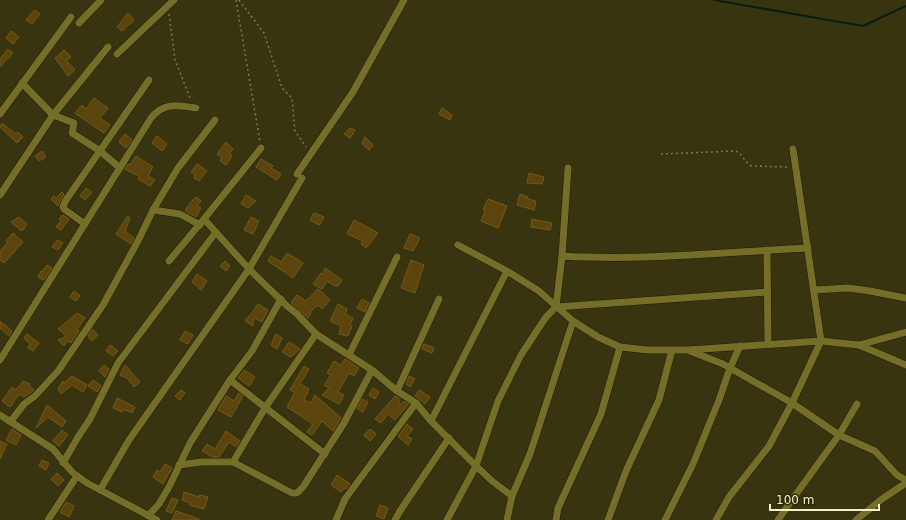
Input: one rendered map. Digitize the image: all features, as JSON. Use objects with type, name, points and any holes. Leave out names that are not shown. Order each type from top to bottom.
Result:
[{"type":"street","points":[[79,23],[101,0]]},
{"type":"street","points":[[118,54],[174,0]]},
{"type":"street","points":[[100,490],[129,440],[249,269],[311,154],[353,92],[404,0]]},
{"type":"street","points":[[0,114],[71,16]]},
{"type":"street","points":[[0,195],[53,116],[108,47]]},
{"type":"street","points":[[85,224],[67,212],[63,207],[66,200],[149,80]]},
{"type":"street","points":[[22,83],[53,116],[74,123],[72,133],[100,151],[120,168]]},
{"type":"street","points":[[0,360],[120,168],[157,112],[168,106],[196,108]]},
{"type":"street","points":[[11,422],[24,404],[35,396],[58,371],[103,306],[153,210],[178,168],[215,120]]},
{"type":"street","points":[[169,261],[261,148]]},
{"type":"street","points":[[716,520],[729,497],[769,446],[792,403],[821,341],[793,148]]},
{"type":"street","points":[[448,520],[476,466],[498,401],[521,355],[546,317],[556,307],[562,256],[568,168]]},
{"type":"street","points":[[153,210],[180,214],[202,222],[216,232],[249,269],[316,334],[372,370],[397,391],[416,403],[431,421],[476,466],[492,481],[512,496]]},
{"type":"street","points":[[63,463],[90,419],[118,363],[216,232]]},
{"type":"street","points":[[458,245],[507,271],[539,291],[573,321],[598,337],[620,347],[648,350],[688,350],[821,341],[859,345],[906,365]]},
{"type":"street","points":[[562,256],[664,257],[808,248]]},
{"type":"street","points":[[767,250],[766,292],[768,344]]},
{"type":"street","points":[[349,355],[397,257]]},
{"type":"street","points":[[431,421],[507,271]]},
{"type":"street","points":[[814,290],[848,288],[906,298]]},
{"type":"street","points":[[556,307],[766,292]]},
{"type":"street","points":[[148,516],[158,504],[190,443],[230,380],[252,351],[281,299]]},
{"type":"street","points":[[397,391],[439,299]]},
{"type":"street","points":[[507,520],[512,496],[530,454],[573,321]]},
{"type":"street","points":[[859,345],[906,332]]},
{"type":"street","points":[[233,462],[265,408],[316,334]]},
{"type":"street","points":[[664,520],[693,464],[740,346]]},
{"type":"street","points":[[556,520],[558,508],[601,414],[620,347]]},
{"type":"street","points":[[608,520],[626,470],[659,400],[672,350]]},
{"type":"street","points":[[688,350],[730,368],[792,403],[838,435],[875,451],[897,475],[906,480]]},
{"type":"street","points":[[179,465],[202,462],[233,462],[292,493],[297,493],[325,454],[344,423],[372,370]]},
{"type":"street","points":[[230,380],[325,454]]},
{"type":"street","points":[[336,520],[345,499],[416,403]]},
{"type":"street","points":[[778,520],[838,435],[857,404]]},
{"type":"street","points":[[0,415],[53,449],[63,463],[72,472],[100,490],[157,520]]},
{"type":"street","points":[[395,520],[449,438]]},
{"type":"street","points":[[48,520],[78,476]]},
{"type":"street","points":[[856,520],[882,499],[906,484]]},
{"type":"path","points":[[238,0],[261,148]]},
{"type":"path","points":[[238,0],[264,34],[282,88],[292,98],[295,131],[311,154]]},
{"type":"path","points":[[168,6],[174,60],[190,98]]},
{"type":"path","points":[[661,154],[735,151],[738,152],[748,164],[752,166],[796,167]]},
{"type":"building","points":[[34,10],[40,14],[32,24],[26,20]]},
{"type":"building","points":[[128,13],[134,20],[122,31],[117,27]]},
{"type":"building","points":[[11,31],[19,37],[13,44],[6,38]]},
{"type":"building","points":[[8,49],[13,53],[0,67],[0,59]]},
{"type":"building","points":[[64,50],[71,57],[66,60],[75,70],[68,76],[55,58]]},
{"type":"building","points":[[94,98],[108,108],[100,118],[110,125],[104,133],[75,113],[82,105],[86,109]]},
{"type":"building","points":[[442,108],[452,115],[450,120],[439,114]]},
{"type":"building","points":[[2,123],[16,134],[18,132],[23,137],[17,143],[0,127]]},
{"type":"building","points":[[350,128],[355,130],[350,138],[344,134]]},
{"type":"building","points":[[125,134],[132,140],[126,148],[119,142]]},
{"type":"building","points":[[157,136],[167,144],[162,151],[152,143]]},
{"type":"building","points":[[365,137],[373,145],[369,150],[362,144]]},
{"type":"building","points":[[226,142],[233,149],[229,154],[232,156],[226,165],[220,161],[222,157],[217,154]]},
{"type":"building","points":[[42,151],[46,157],[39,161],[35,156]]},
{"type":"building","points":[[136,156],[153,167],[148,176],[155,180],[150,186],[138,179],[140,177],[125,169],[128,164],[130,165]]},
{"type":"building","points":[[261,159],[273,166],[271,168],[281,174],[277,180],[256,167]]},
{"type":"building","points":[[197,164],[207,171],[199,181],[194,178],[195,175],[191,172]]},
{"type":"building","points":[[529,173],[544,177],[542,184],[527,183]]},
{"type":"building","points":[[86,188],[92,192],[85,200],[80,196]]},
{"type":"building","points":[[62,192],[64,194],[58,206],[51,199],[54,196],[56,198]]},
{"type":"building","points":[[520,194],[528,197],[528,199],[536,201],[534,210],[517,205]]},
{"type":"building","points":[[246,195],[256,201],[248,208],[241,204]]},
{"type":"building","points":[[196,197],[201,201],[197,205],[201,208],[196,217],[185,211]]},
{"type":"building","points":[[488,199],[507,206],[498,228],[481,221],[485,212],[483,210]]},
{"type":"building","points":[[314,213],[324,217],[319,225],[310,220]]},
{"type":"building","points":[[63,215],[69,219],[61,230],[56,227],[61,221],[59,219]]},
{"type":"building","points":[[128,216],[130,218],[125,231],[134,238],[131,244],[116,234]]},
{"type":"building","points":[[19,217],[27,224],[22,231],[11,222]]},
{"type":"building","points":[[251,217],[259,221],[253,234],[244,230]]},
{"type":"building","points":[[532,219],[552,223],[550,230],[531,227]]},
{"type":"building","points":[[354,220],[378,233],[366,248],[361,244],[363,241],[347,234]]},
{"type":"building","points":[[13,233],[23,242],[4,263],[0,260],[0,251],[8,242],[6,241]]},
{"type":"building","points":[[410,234],[420,238],[413,251],[404,248]]},
{"type":"building","points":[[57,240],[63,243],[58,250],[52,247]]},
{"type":"building","points":[[287,253],[303,263],[293,278],[268,261],[271,256],[281,262]]},
{"type":"building","points":[[411,260],[424,265],[415,293],[401,288]]},
{"type":"building","points":[[225,261],[230,266],[226,271],[220,266]]},
{"type":"building","points":[[47,265],[52,268],[44,280],[38,277]]},
{"type":"building","points":[[325,268],[342,280],[338,286],[335,286],[327,281],[322,289],[313,284],[321,273],[323,274]]},
{"type":"building","points":[[197,274],[207,281],[201,290],[192,282]]},
{"type":"building","points":[[318,289],[330,300],[322,309],[318,305],[312,310],[308,318],[291,303],[297,295],[306,301]]},
{"type":"building","points":[[74,291],[80,296],[76,301],[70,297]]},
{"type":"building","points":[[362,299],[369,303],[365,312],[357,308]]},
{"type":"building","points":[[258,304],[268,310],[262,322],[254,318],[253,326],[245,321]]},
{"type":"building","points":[[338,304],[347,309],[345,314],[353,318],[348,336],[339,334],[341,326],[330,321]]},
{"type":"building","points":[[77,313],[85,318],[77,329],[79,331],[71,343],[68,341],[64,346],[58,340],[67,336],[58,329]]},
{"type":"building","points":[[0,321],[12,331],[9,336],[0,328]]},
{"type":"building","points":[[92,329],[98,335],[92,341],[88,336]]},
{"type":"building","points":[[185,331],[193,335],[188,344],[180,340]]},
{"type":"building","points":[[27,334],[39,343],[33,351],[28,348],[30,344],[24,338]]},
{"type":"building","points":[[276,334],[282,338],[277,349],[271,345]]},
{"type":"building","points":[[289,342],[300,349],[291,357],[282,352]]},
{"type":"building","points":[[424,344],[434,348],[432,353],[422,349]]},
{"type":"building","points":[[110,345],[118,351],[113,356],[106,351]]},
{"type":"building","points":[[345,359],[359,368],[354,376],[349,373],[338,392],[344,395],[339,404],[322,395],[329,388],[324,385],[331,375],[327,373],[334,361],[341,365]]},
{"type":"building","points":[[104,365],[109,369],[105,377],[99,371]]},
{"type":"building","points":[[125,365],[140,382],[134,387],[127,378],[120,375]]},
{"type":"building","points":[[304,366],[309,369],[300,384],[309,389],[304,400],[311,403],[315,395],[341,418],[333,431],[322,421],[312,435],[307,432],[313,424],[287,407],[295,392],[290,390]]},
{"type":"building","points":[[244,370],[255,377],[249,386],[238,378]]},
{"type":"building","points":[[72,376],[87,385],[83,392],[72,385],[61,394],[58,389],[63,381],[64,383]]},
{"type":"building","points":[[409,376],[415,379],[410,387],[406,384]]},
{"type":"building","points":[[93,380],[101,386],[97,392],[88,386]]},
{"type":"building","points":[[23,381],[30,384],[29,386],[34,390],[24,397],[19,394],[10,407],[2,401],[12,387],[16,390]]},
{"type":"building","points":[[373,388],[379,392],[375,399],[369,395]]},
{"type":"building","points":[[181,390],[185,393],[180,400],[175,396]]},
{"type":"building","points":[[419,390],[430,397],[425,404],[415,396]]},
{"type":"building","points":[[239,393],[243,396],[231,417],[218,410],[226,396],[234,401]]},
{"type":"building","points":[[395,396],[399,398],[399,406],[404,401],[409,404],[395,420],[388,414],[381,423],[375,419]]},
{"type":"building","points":[[117,398],[135,407],[132,413],[123,409],[122,412],[113,408]]},
{"type":"building","points":[[362,399],[368,402],[363,412],[357,409]]},
{"type":"building","points":[[47,405],[66,421],[62,427],[48,417],[36,428]]},
{"type":"building","points":[[407,424],[413,429],[407,436],[412,439],[408,445],[398,436]]},
{"type":"building","points":[[12,429],[21,435],[16,445],[6,440]]},
{"type":"building","points":[[370,429],[376,434],[370,441],[364,435]]},
{"type":"building","points":[[62,430],[68,435],[59,446],[53,441]]},
{"type":"building","points":[[226,431],[240,441],[236,447],[229,442],[219,457],[213,457],[202,451],[207,444],[215,449]]},
{"type":"building","points":[[0,441],[7,444],[0,459]]},
{"type":"building","points":[[42,460],[49,463],[46,470],[39,466]]},
{"type":"building","points":[[165,464],[172,468],[163,484],[153,477],[157,470],[160,472]]},
{"type":"building","points":[[57,473],[64,480],[58,486],[51,479]]},
{"type":"building","points":[[337,475],[350,484],[341,492],[331,485]]},
{"type":"building","points":[[184,492],[199,497],[199,495],[208,497],[204,509],[189,505],[190,503],[182,500]]},
{"type":"building","points":[[172,498],[178,500],[172,513],[166,511]]},
{"type":"building","points":[[66,502],[74,506],[69,517],[60,512]]},
{"type":"building","points":[[380,505],[388,508],[384,519],[376,516]]},
{"type":"building","points":[[176,511],[199,519],[199,520],[172,520]]},
{"type":"waterway","points":[[714,0],[863,26],[906,6]]}]
